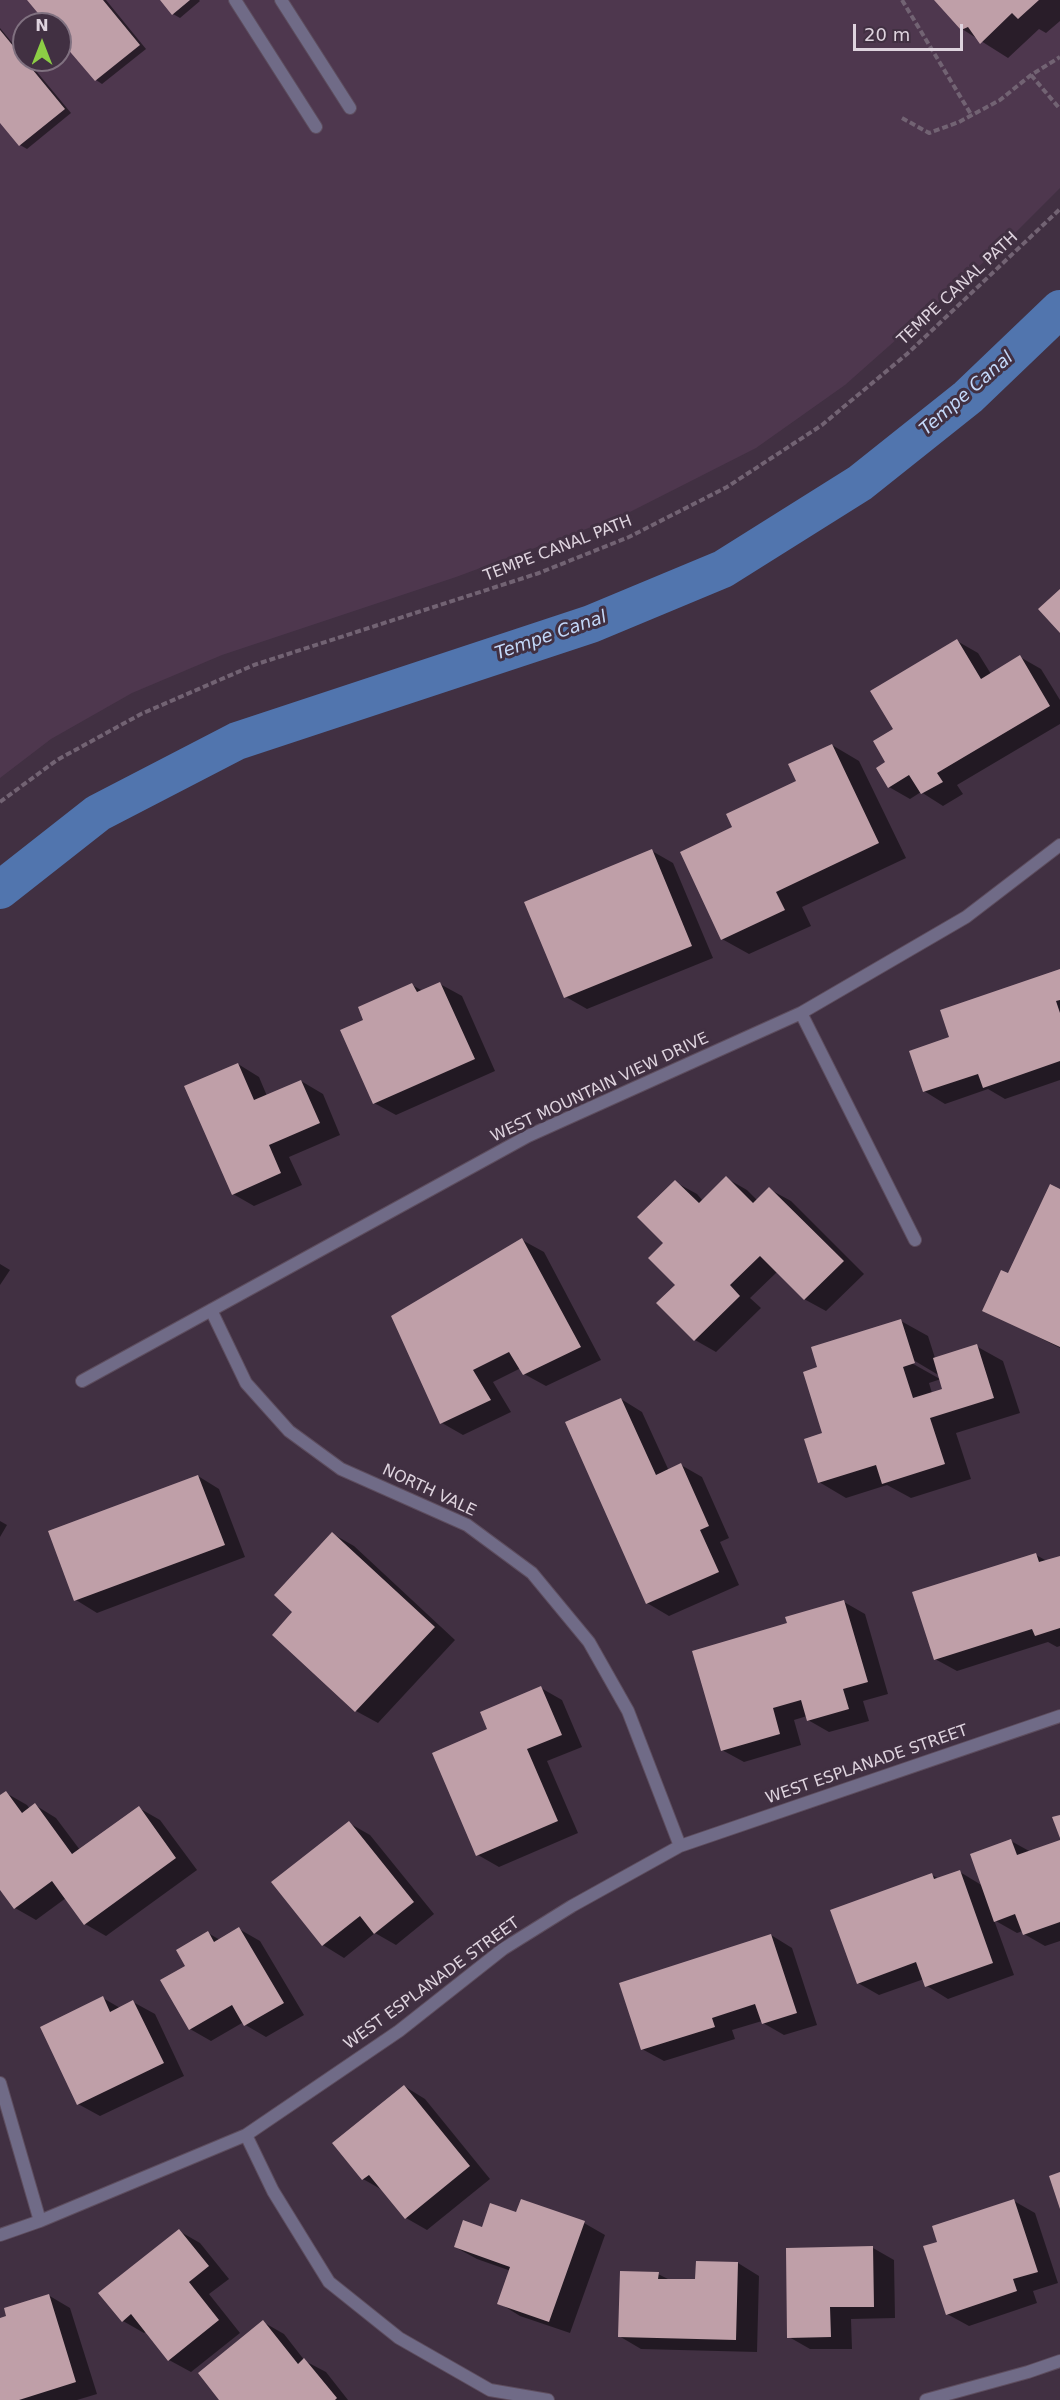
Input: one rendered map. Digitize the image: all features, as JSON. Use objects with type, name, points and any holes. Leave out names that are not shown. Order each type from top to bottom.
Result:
[{"type":"street","points":[[236,0],[316,127]]},
{"type":"street","points":[[281,0],[350,108]]},
{"type":"street","name":"WEST MOUNTAIN VIEW DRIVE","points":[[82,1381],[528,1136],[801,1013],[966,917],[1060,845]]},
{"type":"street","points":[[801,1013],[915,1239]]},
{"type":"street","name":"NORTH VALE","points":[[211,1310],[246,1383],[289,1431],[341,1469],[467,1525],[532,1573],[589,1642],[628,1711],[680,1846]]},
{"type":"street","name":"WEST ESPLANADE STREET","points":[[0,2235],[40,2222],[246,2135],[399,2031],[503,1949],[572,1906],[680,1846],[1060,1716]]},
{"type":"street","points":[[0,2083],[40,2222]]},
{"type":"street","points":[[246,2135],[273,2191],[329,2282],[399,2338],[490,2390],[548,2400]]},
{"type":"street","points":[[926,2400],[1060,2361]]},
{"type":"path","points":[[902,0],[972,116]]},
{"type":"path","points":[[902,118],[929,133],[972,116],[1000,100],[1031,75],[1060,57]]},
{"type":"path","points":[[1031,75],[1060,109]]},
{"type":"path","name":"TEMPE CANAL PATH","points":[[0,802],[57,760],[141,714],[254,665],[539,573],[628,537],[727,487],[822,425],[907,354],[1060,209]]},
{"type":"shaded area","points":[[0,0],[1060,0],[1060,188],[1003,245],[845,385],[756,448],[624,515],[456,577],[222,655],[132,693],[51,739],[0,778]]},
{"type":"building","points":[[27,0],[103,0],[140,45],[95,81],[72,54],[72,12],[37,12]]},
{"type":"building","points":[[160,0],[190,0],[172,15]]},
{"type":"building","points":[[934,0],[1039,0],[1018,19],[1012,13],[980,44],[968,27],[961,30]]},
{"type":"building","points":[[0,30],[12,45],[12,72],[35,72],[65,109],[19,146],[0,123]]},
{"type":"building","points":[[1060,589],[1060,633],[1038,609]]},
{"type":"building","points":[[957,639],[981,679],[1020,655],[1050,706],[937,773],[943,782],[921,794],[909,775],[888,788],[876,768],[885,762],[873,741],[893,729],[870,691]]},
{"type":"building","points":[[832,744],[879,843],[776,892],[785,910],[721,940],[680,852],[732,827],[726,814],[796,781],[788,764]]},
{"type":"building","points":[[652,849],[692,946],[564,998],[524,902]]},
{"type":"building","points":[[1060,969],[1060,1000],[1056,1001],[1060,1013],[1060,1061],[983,1088],[978,1074],[923,1092],[909,1051],[949,1037],[940,1010]]},
{"type":"building","points":[[440,982],[475,1059],[373,1104],[340,1030],[363,1020],[358,1007],[412,983],[417,992]]},
{"type":"building","points":[[238,1063],[254,1100],[301,1080],[320,1123],[269,1145],[281,1173],[232,1195],[184,1086]]},
{"type":"building","points":[[726,1176],[753,1203],[769,1187],[844,1261],[804,1300],[760,1256],[730,1285],[740,1296],[694,1341],[656,1303],[675,1285],[648,1258],[663,1243],[637,1217],[675,1180],[699,1203]]},
{"type":"building","points":[[1050,1184],[1060,1189],[1060,1347],[982,1311],[1001,1270],[1008,1273]]},
{"type":"building","points":[[522,1238],[581,1347],[523,1375],[509,1352],[473,1370],[491,1400],[440,1424],[391,1316]]},
{"type":"building","points":[[901,1319],[915,1363],[903,1367],[913,1398],[942,1389],[933,1358],[977,1344],[994,1398],[930,1418],[945,1464],[882,1484],[876,1465],[818,1483],[804,1439],[822,1433],[803,1372],[817,1367],[811,1347]]},
{"type":"building","points":[[621,1398],[656,1475],[681,1463],[709,1526],[700,1530],[719,1572],[646,1604],[565,1422]]},
{"type":"building","points":[[198,1475],[225,1545],[74,1601],[48,1531]]},
{"type":"building","points":[[332,1532],[435,1627],[355,1712],[272,1635],[292,1612],[274,1595]]},
{"type":"building","points":[[1036,1553],[1039,1562],[1060,1556],[1060,1628],[1035,1636],[1032,1629],[934,1660],[912,1592]]},
{"type":"building","points":[[844,1600],[868,1682],[843,1689],[849,1709],[807,1721],[801,1700],[773,1708],[780,1734],[721,1751],[692,1651],[787,1623],[785,1617]]},
{"type":"building","points":[[541,1686],[562,1735],[527,1749],[558,1821],[476,1856],[432,1753],[487,1729],[480,1712]]},
{"type":"building","points":[[6,1791],[22,1813],[35,1803],[72,1854],[139,1806],[176,1858],[84,1925],[52,1881],[14,1909],[0,1890],[0,1795]]},
{"type":"building","points":[[1060,1815],[1060,1838],[1052,1817]]},
{"type":"building","points":[[349,1821],[414,1902],[374,1934],[360,1916],[322,1946],[271,1882]]},
{"type":"building","points":[[1011,1839],[1017,1855],[1060,1840],[1060,1922],[1023,1935],[1015,1914],[994,1922],[970,1854]]},
{"type":"building","points":[[960,1870],[993,1963],[925,1987],[916,1962],[857,1984],[830,1910],[932,1873],[934,1879]]},
{"type":"building","points":[[239,1927],[284,2003],[244,2026],[232,2005],[189,2030],[160,1980],[185,1966],[176,1950],[208,1931],[214,1942]]},
{"type":"building","points":[[771,1934],[797,2013],[762,2024],[755,2004],[712,2018],[715,2027],[641,2050],[619,1983]]},
{"type":"building","points":[[103,1996],[110,2012],[133,2000],[164,2063],[77,2105],[40,2027]]},
{"type":"building","points":[[404,2085],[470,2166],[405,2219],[369,2175],[362,2180],[332,2143]]},
{"type":"building","points":[[1060,2172],[1060,2209],[1049,2176]]},
{"type":"building","points":[[521,2199],[585,2221],[549,2322],[497,2304],[510,2267],[454,2247],[463,2220],[482,2227],[490,2203],[516,2212]]},
{"type":"building","points":[[1014,2199],[1038,2272],[1013,2279],[1017,2291],[946,2315],[923,2246],[937,2242],[932,2226]]},
{"type":"building","points":[[179,2229],[209,2266],[189,2282],[219,2320],[168,2361],[131,2314],[122,2322],[98,2293]]},
{"type":"building","points":[[873,2246],[874,2307],[830,2307],[831,2337],[787,2338],[786,2248]]},
{"type":"building","points":[[696,2261],[738,2262],[736,2340],[618,2337],[620,2271],[659,2272],[658,2279],[695,2279]]},
{"type":"building","points":[[49,2294],[76,2382],[19,2400],[0,2400],[0,2318],[6,2316],[4,2308]]},
{"type":"building","points":[[263,2320],[298,2364],[304,2358],[337,2398],[335,2400],[219,2400],[198,2373]]},
{"type":"waterway","name":"Tempe Canal","points":[[0,890],[98,813],[237,741],[591,624],[723,569],[860,483],[968,397],[1060,309]]}]
